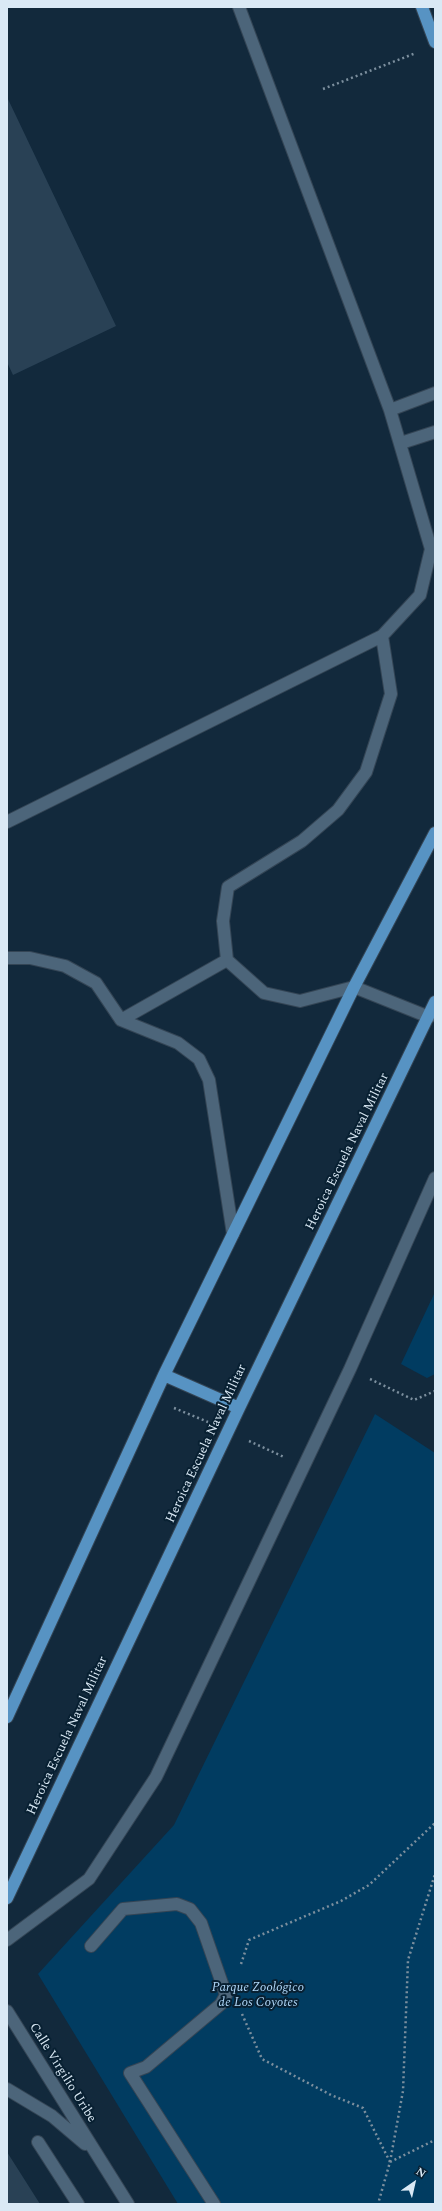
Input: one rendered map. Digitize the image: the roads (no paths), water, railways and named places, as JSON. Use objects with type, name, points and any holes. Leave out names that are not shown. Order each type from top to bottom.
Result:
[{"type":"main road","points":[[422,7],[435,42]]},
{"type":"main road","points":[[7,1717],[164,1375],[354,987],[435,833]]},
{"type":"main road","name":"Heroica Escuela Naval Militar","points":[[7,1898],[239,1408],[435,1002]]},
{"type":"main road","points":[[164,1375],[239,1408]]},
{"type":"street","points":[[7,822],[382,636],[420,595],[431,549],[401,443],[239,7]]},
{"type":"street","points":[[390,410],[435,393]]},
{"type":"street","points":[[401,443],[435,432]]},
{"type":"street","points":[[382,636],[391,694],[366,772],[338,810],[302,841],[228,887],[223,921],[227,960],[264,993],[300,1002],[354,987],[429,1017]]},
{"type":"street","points":[[7,958],[30,958],[72,969],[96,983],[121,1020],[178,1043],[199,1059],[209,1080],[233,1234]]},
{"type":"street","points":[[121,1020],[227,960]]},
{"type":"street","points":[[7,1940],[89,1879],[156,1777],[350,1369],[435,1179]]},
{"type":"street","points":[[91,1946],[123,1909],[177,1904],[190,1909],[201,1923],[226,1994],[222,2004],[146,2067],[130,2073],[214,2204]]},
{"type":"street","name":"Calle Virgilio Uribe","points":[[7,2011],[128,2204]]},
{"type":"street","name":"Calle Virgilio Uribe","points":[[7,2089],[52,2116],[94,2151]]},
{"type":"street","points":[[38,2142],[78,2204]]},
{"type":"park label","name":"Parque Zoológico de Los Coyotes","points":[[258,1996]]}]
